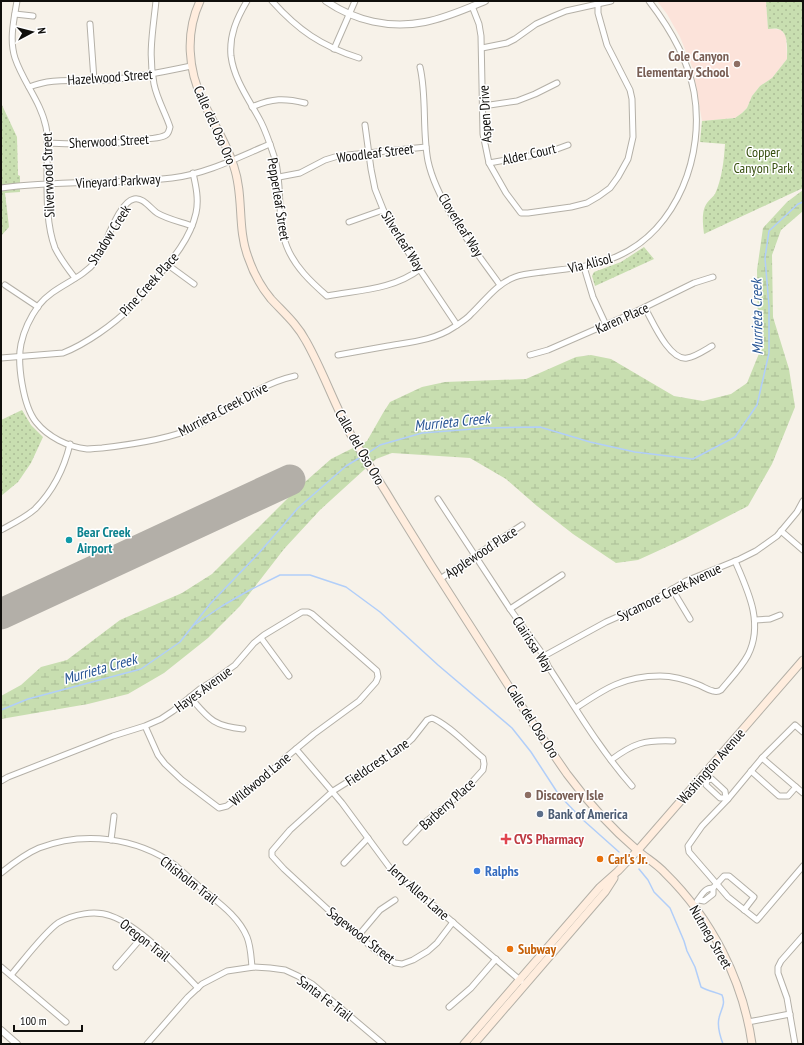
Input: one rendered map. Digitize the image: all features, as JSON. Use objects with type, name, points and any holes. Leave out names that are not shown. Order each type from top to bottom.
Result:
[{"type":"main road","name":"Calle del Oso Oro","points":[[200,1],[191,30],[191,66],[194,79],[203,102],[223,139],[232,160],[238,181],[243,242],[248,259],[257,278],[269,297],[295,323],[304,337],[351,435],[440,579],[570,777],[601,815],[638,850]]},
{"type":"main road","name":"Washington Avenue","points":[[474,1044],[558,935],[600,887],[618,871],[704,778],[803,660]]},
{"type":"main road","name":"Nutmeg Street","points":[[638,850],[696,902],[728,964],[740,992],[752,1044]]},
{"type":"main road","name":"Washington Avenue","points":[[464,1044],[522,982],[544,963],[605,892],[618,871]]},
{"type":"main road","points":[[566,937],[568,930],[583,911],[582,907]]},
{"type":"main road","points":[[544,963],[545,958],[556,943],[558,935]]},
{"type":"street","name":"Silverwood Street","points":[[17,1],[12,36],[14,53],[15,59],[44,119],[47,142],[47,184],[52,236],[56,249],[75,278]]},
{"type":"street","points":[[153,75],[151,42],[156,1]]},
{"type":"street","name":"Pepperleaf Street","points":[[247,1],[233,32],[231,48],[235,73],[264,128],[270,144],[279,177],[282,227],[287,247],[297,266],[327,296],[393,284],[405,279],[420,269]]},
{"type":"street","points":[[272,1],[298,28],[311,37],[334,49],[359,58]]},
{"type":"street","points":[[326,1],[349,15],[382,24],[407,25],[437,19],[485,1]]},
{"type":"street","points":[[334,49],[355,1]]},
{"type":"street","points":[[482,48],[507,43],[536,24],[566,11],[611,1]]},
{"type":"street","name":"Via Alisol","points":[[338,355],[425,340],[444,332],[470,316],[492,291],[514,278],[524,275],[596,264],[619,255],[641,242],[660,224],[676,201],[690,170],[695,136],[696,115],[694,93],[688,71],[679,50],[664,23],[649,1]]},
{"type":"street","name":"Aspen Drive","points":[[472,6],[479,24],[482,48],[483,134],[489,163],[506,192],[521,213],[528,213],[571,207],[587,203],[610,188],[628,159],[633,137],[632,99],[630,90],[607,45],[598,5]]},
{"type":"street","points":[[15,14],[33,16]]},
{"type":"street","points":[[90,24],[94,80]]},
{"type":"street","name":"Hazelwood Street","points":[[29,87],[52,81],[131,78],[153,75],[191,66]]},
{"type":"street","name":"Cloverleaf Way","points":[[420,67],[424,83],[426,147],[434,183],[441,197],[500,285]]},
{"type":"street","name":"Sherwood Street","points":[[47,142],[85,144],[141,141],[166,136],[170,127],[161,106],[154,84],[153,75]]},
{"type":"street","points":[[483,106],[517,101],[536,94],[557,83]]},
{"type":"street","points":[[252,107],[267,101],[279,99],[289,99],[305,104]]},
{"type":"street","name":"Silverleaf Way","points":[[365,126],[368,153],[375,188],[383,210],[392,227],[457,325]]},
{"type":"street","name":"Vineyard Parkway","points":[[1,188],[47,184],[172,178],[193,173],[232,160],[270,144]]},
{"type":"street","name":"Alder Court","points":[[489,163],[546,153],[568,145]]},
{"type":"street","name":"Woodleaf Street","points":[[279,177],[300,173],[332,157],[426,147]]},
{"type":"street","name":"Pine Creek Place","points":[[1,358],[63,354],[72,350],[101,331],[131,307],[179,251],[192,226],[197,212],[198,198],[193,173]]},
{"type":"street","name":"Shadow Creek","points":[[21,357],[21,345],[26,328],[40,304],[88,269],[96,261],[123,207],[133,199],[139,199],[158,214],[192,226]]},
{"type":"street","points":[[349,222],[383,210]]},
{"type":"street","points":[[168,265],[194,284]]},
{"type":"street","points":[[584,267],[592,297],[606,325]]},
{"type":"street","name":"Karen Place","points":[[530,355],[548,350],[645,308],[694,283],[713,277]]},
{"type":"street","points":[[5,285],[38,308]]},
{"type":"street","points":[[645,308],[664,342],[679,356],[690,358],[712,346]]},
{"type":"street","name":"Murrieta Creek Drive","points":[[21,357],[21,374],[24,393],[28,408],[35,421],[47,433],[63,442],[87,449],[117,446],[178,435],[194,428],[247,395],[279,380],[295,376]]},
{"type":"street","points":[[1,530],[34,509],[46,497],[56,482],[68,454],[70,444]]},
{"type":"street","name":"Clairissa Way","points":[[438,499],[510,609],[544,656],[548,666],[611,760],[632,786]]},
{"type":"street","name":"Sycamore Creek Avenue","points":[[544,656],[580,636],[651,602],[686,581],[756,551],[782,531],[803,501]]},
{"type":"street","name":"Applewood Place","points":[[440,579],[522,525]]},
{"type":"street","points":[[782,531],[803,550]]},
{"type":"street","points":[[576,708],[616,684],[625,680],[640,678],[661,676],[680,679],[700,685],[711,691],[717,692],[721,690],[732,678],[747,656],[754,634],[755,620],[752,600],[735,561]]},
{"type":"street","points":[[510,609],[562,576]]},
{"type":"street","points":[[672,589],[690,619]]},
{"type":"street","name":"Hayes Avenue","points":[[1,781],[113,736],[145,726],[173,711],[200,689],[235,665],[260,638],[302,612],[308,612],[318,619],[377,671]]},
{"type":"street","points":[[755,620],[770,619],[780,615]]},
{"type":"street","points":[[260,638],[289,676]]},
{"type":"street","name":"Wildwood Lane","points":[[145,726],[158,755],[165,764],[182,780],[219,808],[228,806],[264,778],[314,734],[358,702],[376,682],[378,677],[377,671]]},
{"type":"street","points":[[190,697],[203,714],[213,722],[221,726],[243,729]]},
{"type":"street","name":"Fieldcrest Lane","points":[[272,856],[272,851],[290,830],[333,791],[402,748],[416,735],[427,720],[432,718],[437,720],[483,758],[484,764]]},
{"type":"street","points":[[803,732],[795,725],[762,758],[702,826],[688,846],[689,852],[715,886],[756,920],[803,866]]},
{"type":"street","points":[[611,760],[624,750],[637,744],[647,741],[673,741]]},
{"type":"street","name":"Jerry Allen Lane","points":[[296,749],[333,791],[390,868],[522,982]]},
{"type":"street","points":[[762,758],[803,793]]},
{"type":"street","name":"Barberry Place","points":[[406,842],[423,824],[463,792],[483,770],[484,764]]},
{"type":"street","points":[[751,771],[779,796],[788,796],[796,787]]},
{"type":"street","points":[[704,778],[712,779],[725,791],[727,798],[720,798],[706,785],[704,778]]},
{"type":"street","points":[[716,794],[722,788]]},
{"type":"street","points":[[111,840],[114,816]]},
{"type":"street","name":"Chisholm Trail","points":[[1,873],[20,858],[54,843],[91,838],[111,840],[142,848],[169,862],[236,918],[248,938],[252,967]]},
{"type":"street","points":[[344,863],[368,838]]},
{"type":"street","name":"Sagewood Street","points":[[272,856],[284,870],[358,936],[395,963],[402,964],[413,960],[428,951],[437,943],[453,922]]},
{"type":"street","points":[[696,902],[704,901],[713,894],[715,886],[724,876],[729,876],[754,897],[744,910]]},
{"type":"street","points":[[696,902],[700,894],[708,888],[715,886]]},
{"type":"street","points":[[704,891],[709,897]]},
{"type":"street","points":[[358,936],[380,910],[395,900]]},
{"type":"street","name":"Oregon Trail","points":[[11,975],[58,923],[71,917],[83,914],[98,914],[110,916],[123,921],[143,936],[178,967],[198,988]]},
{"type":"street","points":[[116,967],[143,936]]},
{"type":"street","points":[[795,1044],[785,990],[778,973],[778,967],[781,961],[803,936]]},
{"type":"street","points":[[449,1007],[471,988],[496,959]]},
{"type":"street","points":[[1,967],[66,1022]]},
{"type":"street","name":"Santa Fe Trail","points":[[147,1044],[198,988],[212,978],[226,971],[252,967],[284,970],[312,984],[382,1044]]},
{"type":"street","points":[[748,1022],[790,1014]]},
{"type":"street","points":[[1,1030],[17,1044]]},
{"type":"shaded area","name":"Cole Canyon Elementary School","points":[[657,1],[766,1],[768,28],[781,30],[786,36],[787,59],[772,78],[760,86],[752,96],[747,108],[742,113],[735,118],[702,121],[693,69],[680,37],[667,14]]},
{"type":"green space","name":"Copper Canyon Park","points":[[766,1],[803,1],[803,188],[704,234],[704,210],[707,203],[715,194],[721,176],[725,144],[700,142],[702,121],[735,118],[742,113],[747,108],[752,96],[760,86],[772,78],[787,59],[787,41],[784,33],[782,30],[778,29],[768,29]]},
{"type":"green space","points":[[1,103],[17,137],[20,192],[5,193],[9,227],[1,236]]},
{"type":"green space","points":[[803,190],[803,211],[781,230],[772,255],[773,317],[789,369],[795,407],[772,464],[748,506],[684,539],[638,560],[616,563],[573,534],[506,479],[470,458],[392,453],[376,459],[320,510],[284,549],[240,606],[208,638],[164,673],[128,694],[88,704],[1,719],[1,696],[21,685],[41,667],[67,660],[120,620],[182,593],[212,574],[297,489],[331,459],[367,441],[390,402],[422,387],[445,382],[526,379],[576,357],[591,355],[611,359],[674,396],[703,401],[731,394],[747,383],[760,351],[758,330],[757,270],[763,228],[787,202]]},
{"type":"green space","points":[[644,247],[654,259],[595,286],[592,276],[594,272],[621,262]]},
{"type":"green space","points":[[22,410],[31,425],[43,437],[31,463],[18,482],[1,496],[1,420]]},
{"type":"waterway","name":"Murrieta Creek","points":[[365,455],[380,445],[422,433],[486,428],[540,427],[590,442],[635,452],[693,459],[735,437],[757,405],[769,353],[769,306],[765,258],[769,231],[798,204],[803,202]]},
{"type":"waterway","name":"Murrieta Creek","points":[[1,710],[28,699],[141,669],[180,642],[210,604],[259,553],[298,508],[346,466],[361,457]]},
{"type":"waterway","points":[[194,625],[222,606],[280,575],[310,575],[346,587],[380,612],[438,665],[512,728],[531,752],[559,795],[582,819],[619,852]]},
{"type":"waterway","points":[[639,869],[648,880],[654,892],[670,908],[695,967],[701,987],[722,995],[723,1004],[718,1024],[723,1044]]},
{"type":"runway","points":[[1,614],[290,480]]},
{"type":"place","name":"Cole Canyon Elementary School","points":[[737,64]]},
{"type":"place","name":"Bear Creek Airport","points":[[69,540]]},
{"type":"place","name":"Discovery Isle","points":[[528,795]]},
{"type":"place","name":"Bank of America","points":[[540,814]]},
{"type":"place","name":"CVS Pharmacy","points":[[506,839]]},
{"type":"place","name":"Carl's Jr.","points":[[600,859]]},
{"type":"place","name":"Ralphs","points":[[477,871]]},
{"type":"place","name":"Subway","points":[[510,949]]}]
